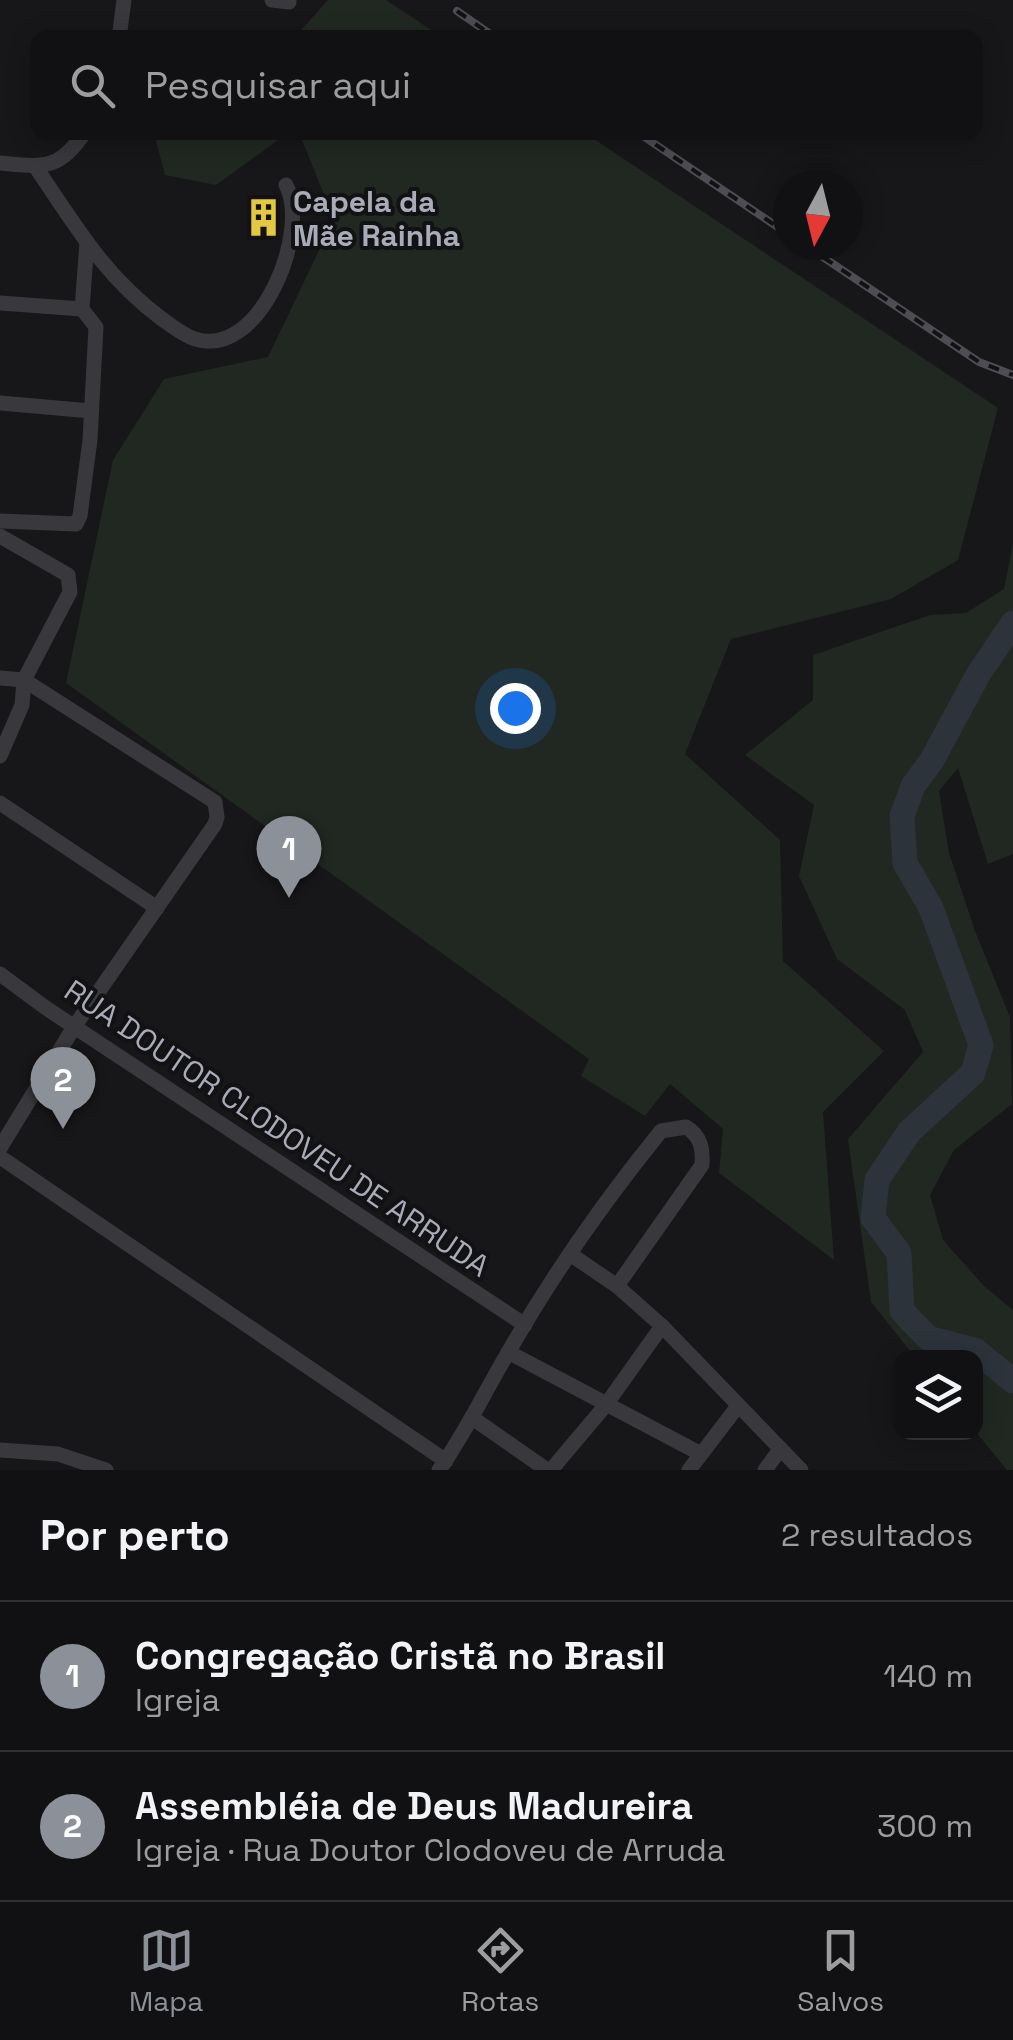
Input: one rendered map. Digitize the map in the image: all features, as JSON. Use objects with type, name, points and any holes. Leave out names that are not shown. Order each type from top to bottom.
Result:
[{"type":"street","points":[[119,30],[124,0]]},
{"type":"street","points":[[0,163],[56,164],[69,156],[80,140]]},
{"type":"street","points":[[35,166],[117,282],[174,328],[194,339],[208,341],[224,338],[251,320],[278,281],[288,251],[293,209],[286,185]]},
{"type":"street","points":[[0,521],[76,524],[80,516],[96,328],[82,310],[87,242]]},
{"type":"street","points":[[0,303],[82,310]]},
{"type":"street","points":[[0,402],[91,411]]},
{"type":"street","points":[[0,536],[68,575],[70,592],[24,680],[22,705],[0,756]]},
{"type":"street","points":[[0,678],[24,680],[215,802],[218,817],[74,1026],[0,1148]]},
{"type":"street","points":[[0,804],[157,908]]},
{"type":"street","name":"RUA DOUTOR CLODOVEU DE ARRUDA","points":[[0,974],[525,1326]]},
{"type":"street","points":[[0,1157],[442,1465],[474,1419],[508,1352],[570,1254],[661,1131],[686,1127],[693,1132],[703,1154],[698,1175],[648,1239],[618,1286]]},
{"type":"street","points":[[570,1254],[618,1286],[662,1326],[801,1470]]},
{"type":"street","points":[[474,1419],[549,1470],[605,1406],[662,1326]]},
{"type":"street","points":[[508,1352],[700,1454]]},
{"type":"street","points":[[689,1470],[738,1406]]},
{"type":"street","points":[[0,1450],[58,1454],[106,1470]]},
{"type":"street","points":[[764,1470],[779,1450]]},
{"type":"shaded area","points":[[328,0],[386,0],[431,30],[301,30]]},
{"type":"shaded area","points":[[156,140],[278,140],[216,185],[165,175]]},
{"type":"shaded area","points":[[302,140],[596,140],[998,408],[958,560],[891,599],[731,639],[685,754],[780,840],[783,961],[884,1051],[823,1112],[834,1260],[719,1173],[723,1129],[670,1084],[645,1116],[581,1076],[589,1059],[66,683],[113,460],[164,379],[268,357],[334,219]]},
{"type":"shaded area","points":[[1013,543],[1013,854],[988,864],[958,768],[939,791],[949,853],[1010,1017],[1012,1104],[954,1150],[930,1195],[943,1240],[984,1286],[1013,1310],[1013,1470],[1007,1470],[983,1440],[983,1350],[909,1350],[871,1302],[848,1139],[923,1052],[905,1010],[837,959],[799,876],[814,805],[745,755],[813,700],[813,655],[930,615],[966,613],[1004,589]]},
{"type":"waterway","points":[[1013,623],[913,786],[902,816],[905,863],[931,908],[981,1045],[973,1073],[909,1132],[877,1180],[873,1218],[899,1253],[902,1311],[928,1338],[975,1350],[1013,1381]]},
{"type":"railway","points":[[457,11],[484,30]]},
{"type":"railway","points":[[649,140],[773,224]]},
{"type":"railway","points":[[827,260],[979,362],[1013,375]]},
{"type":"place","name":"Capela da Mãe Rainha","points":[[263,218]]},
{"type":"place","name":"Congregação Cristã no Brasil","points":[[289,898]]},
{"type":"place","name":"Assembléia de Deus Madureira","points":[[63,1129]]}]
